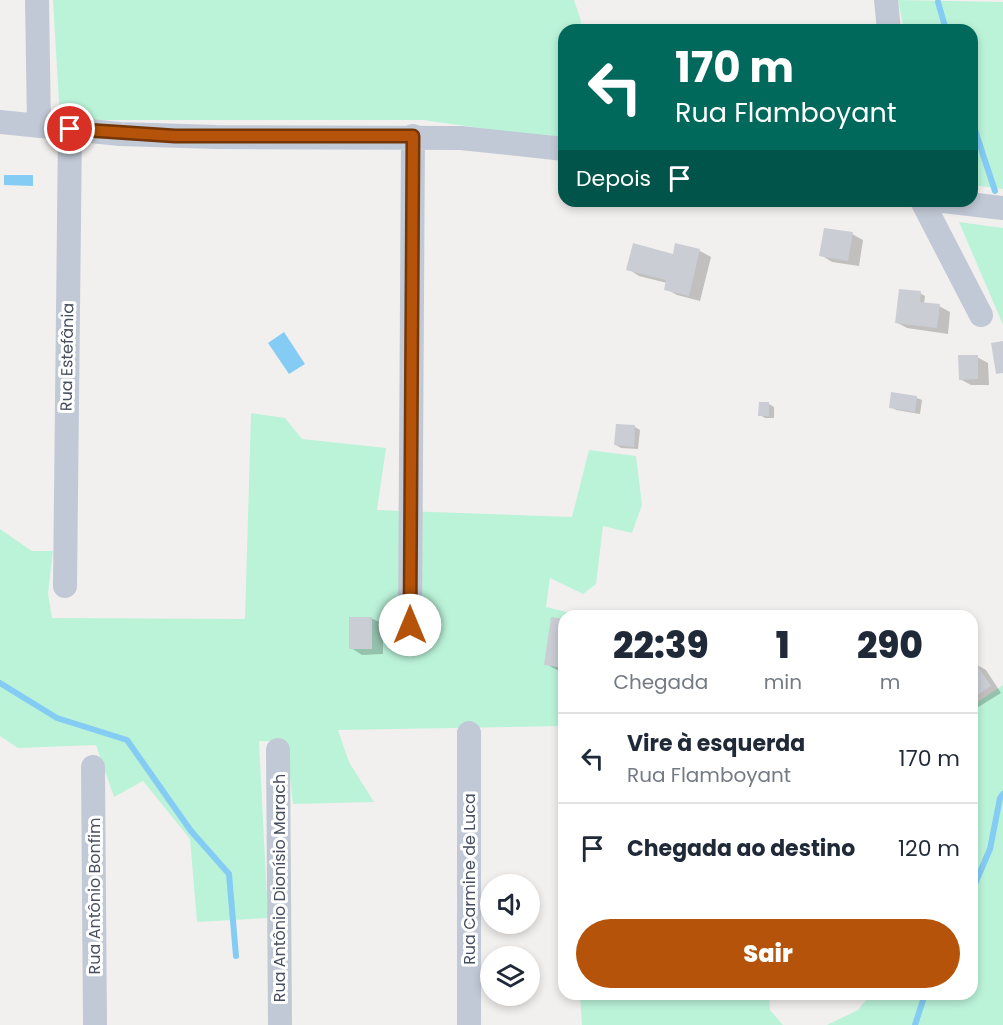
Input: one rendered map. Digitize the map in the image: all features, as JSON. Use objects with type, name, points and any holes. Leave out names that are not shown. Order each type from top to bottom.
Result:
[{"type":"street","points":[[37,0],[39,126]]},
{"type":"street","points":[[886,0],[888,24]]},
{"type":"street","points":[[0,122],[175,136],[413,136],[497,141],[558,148]]},
{"type":"street","name":"Rua Estefânia","points":[[65,586],[70,129]]},
{"type":"street","points":[[410,625],[413,136]]},
{"type":"street","points":[[978,205],[1003,208]]},
{"type":"street","points":[[925,207],[981,315]]},
{"type":"street","name":"Rua Carmine de Luca","points":[[469,733],[469,1025]]},
{"type":"street","name":"Rua Antônio Dionísio Marach","points":[[278,750],[280,1025]]},
{"type":"street","name":"Rua Antônio Bonfim","points":[[93,766],[95,1025]]},
{"type":"green space","points":[[53,0],[574,0],[581,21],[581,24],[558,24],[558,139],[423,120],[60,120]]},
{"type":"green space","points":[[898,0],[1003,2],[1003,189],[978,186],[978,24],[903,24]]},
{"type":"green space","points":[[959,222],[1003,228],[1003,325]]},
{"type":"green space","points":[[251,413],[285,418],[302,439],[386,448],[377,510],[572,517],[589,450],[636,456],[642,505],[632,533],[603,526],[596,584],[583,594],[550,578],[546,607],[558,610],[558,726],[338,730],[349,762],[374,802],[293,804],[286,742],[259,741],[268,918],[197,922],[190,839],[143,781],[114,797],[96,745],[18,748],[0,736],[0,529],[32,551],[53,551],[48,593],[52,618],[245,619]]},
{"type":"green space","points":[[1003,685],[1003,1025],[827,1025],[858,1010],[866,1000],[978,1000],[978,702]]},
{"type":"green space","points":[[580,1000],[769,1000],[770,1010],[783,1025],[582,1025]]},
{"type":"water","points":[[4,175],[33,175],[33,186],[4,185]]},
{"type":"water","points":[[284,332],[305,364],[289,374],[268,343]]},
{"type":"building","points":[[824,228],[853,232],[848,261],[819,256]]},
{"type":"building","points":[[633,243],[673,254],[675,243],[700,249],[689,296],[664,290],[666,280],[626,270]]},
{"type":"building","points":[[899,289],[921,291],[920,302],[940,304],[937,328],[895,323]]},
{"type":"building","points":[[1003,341],[1003,373],[996,374],[991,343]]},
{"type":"building","points":[[958,355],[978,355],[978,379],[959,380]]},
{"type":"building","points":[[891,392],[917,396],[915,412],[889,408]]},
{"type":"building","points":[[759,402],[769,402],[769,416],[758,416]]},
{"type":"building","points":[[616,424],[635,425],[634,447],[614,445]]},
{"type":"building","points":[[349,617],[372,617],[372,649],[349,649]]},
{"type":"building","points":[[551,617],[558,618],[558,667],[544,665]]},
{"type":"building","points":[[978,666],[991,686],[978,694]]},
{"type":"waterway","points":[[938,2],[944,24]]},
{"type":"waterway","points":[[978,139],[995,191]]},
{"type":"waterway","points":[[0,683],[57,718],[127,740],[191,831],[229,874],[236,956]]},
{"type":"waterway","points":[[978,877],[990,849],[1000,798],[1003,794]]},
{"type":"waterway","points":[[915,1025],[923,1000]]},
{"type":"route","points":[[70,129],[175,136],[413,136],[410,625]]}]
